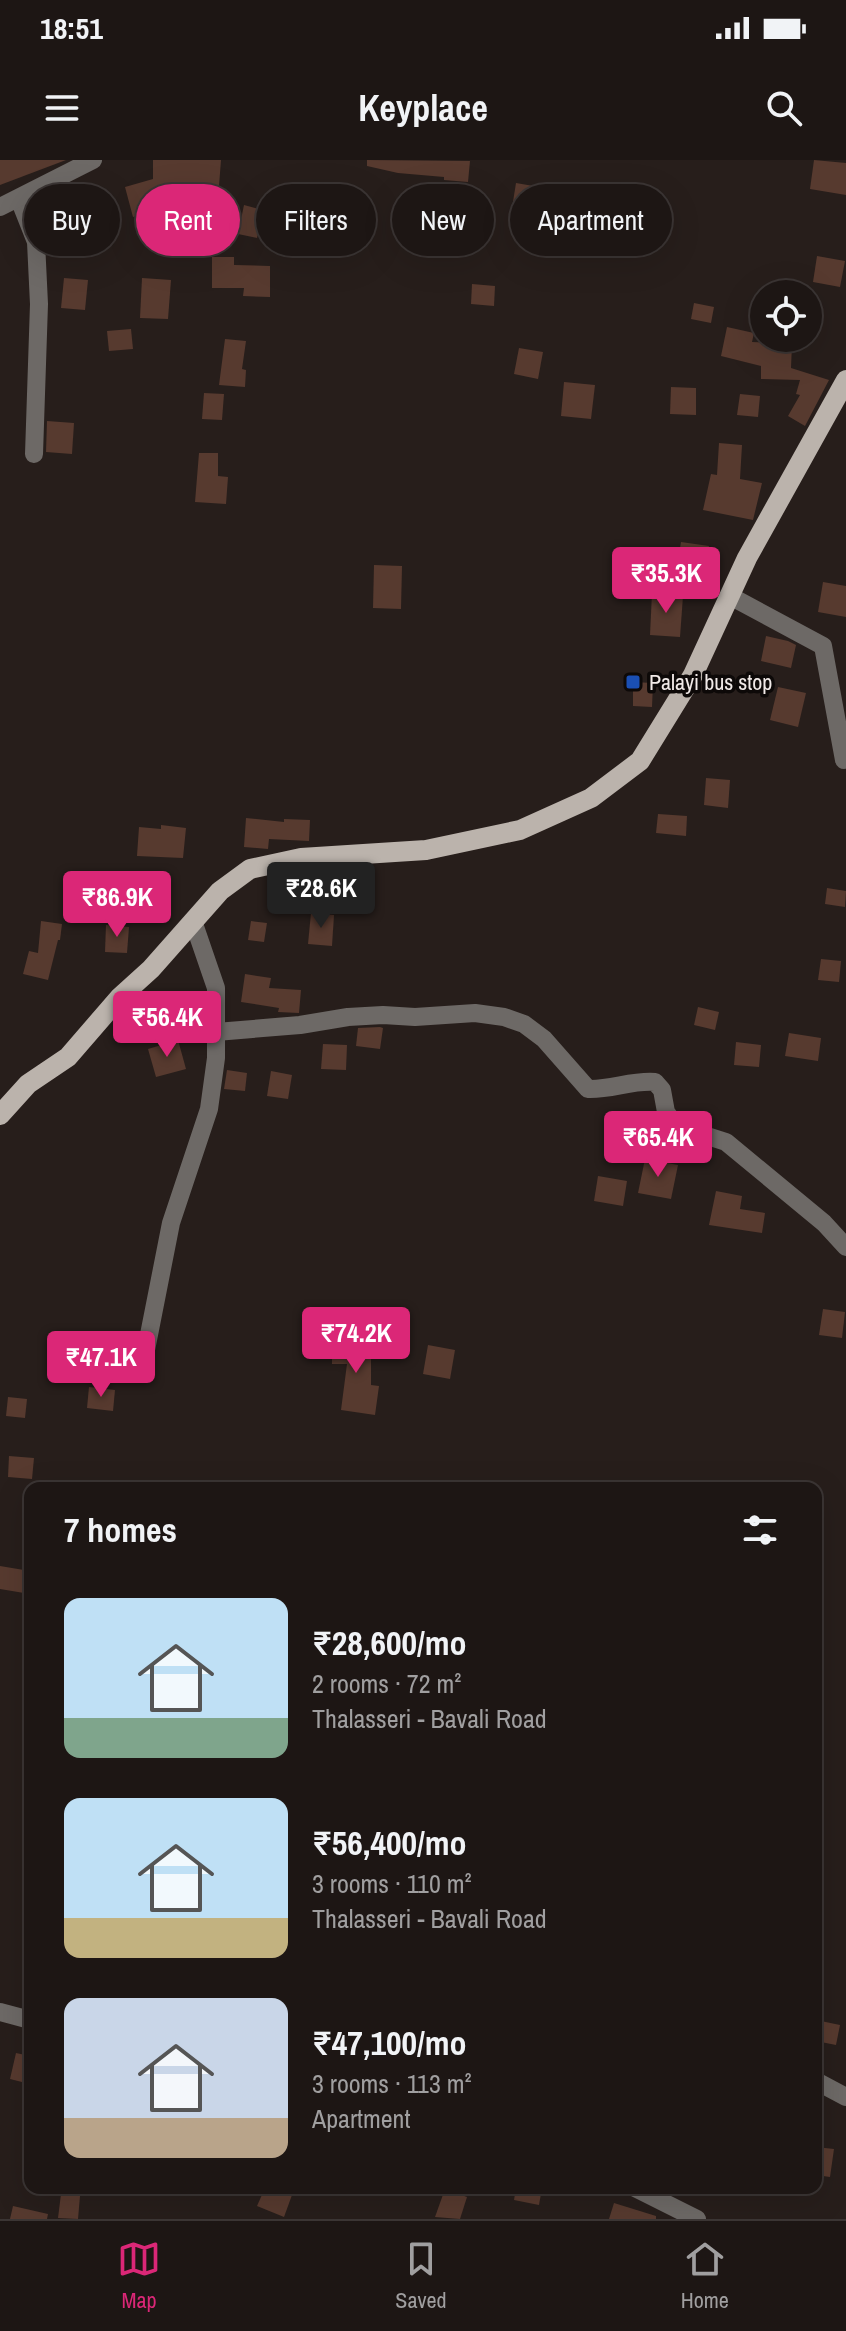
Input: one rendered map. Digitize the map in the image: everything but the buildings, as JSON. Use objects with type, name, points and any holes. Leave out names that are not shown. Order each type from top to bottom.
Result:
[{"type":"main road","points":[[0,1115],[28,1084],[68,1057],[220,891],[250,869],[301,858],[426,850],[520,830],[591,798],[640,761],[693,675],[747,558],[846,380]]},
{"type":"street","points":[[0,207],[93,160]]},
{"type":"street","points":[[19,199],[36,242],[39,304],[34,454]]},
{"type":"street","points":[[730,596],[823,646],[844,760]]},
{"type":"street","points":[[145,1355],[171,1223],[209,1109],[216,1058],[216,988],[193,921]]},
{"type":"street","points":[[216,1032],[383,1015],[415,1017],[475,1013],[504,1017],[524,1024],[544,1039],[588,1089],[606,1090],[641,1081],[655,1082],[662,1090],[666,1112],[676,1126],[726,1142],[824,1223],[846,1247]]},
{"type":"street","points":[[0,2012],[24,2018]]},
{"type":"street","points":[[822,2084],[846,2097]]},
{"type":"street","points":[[647,2194],[697,2219]]},
{"type":"place","name":"Palayi bus stop","points":[[633,682]]}]
